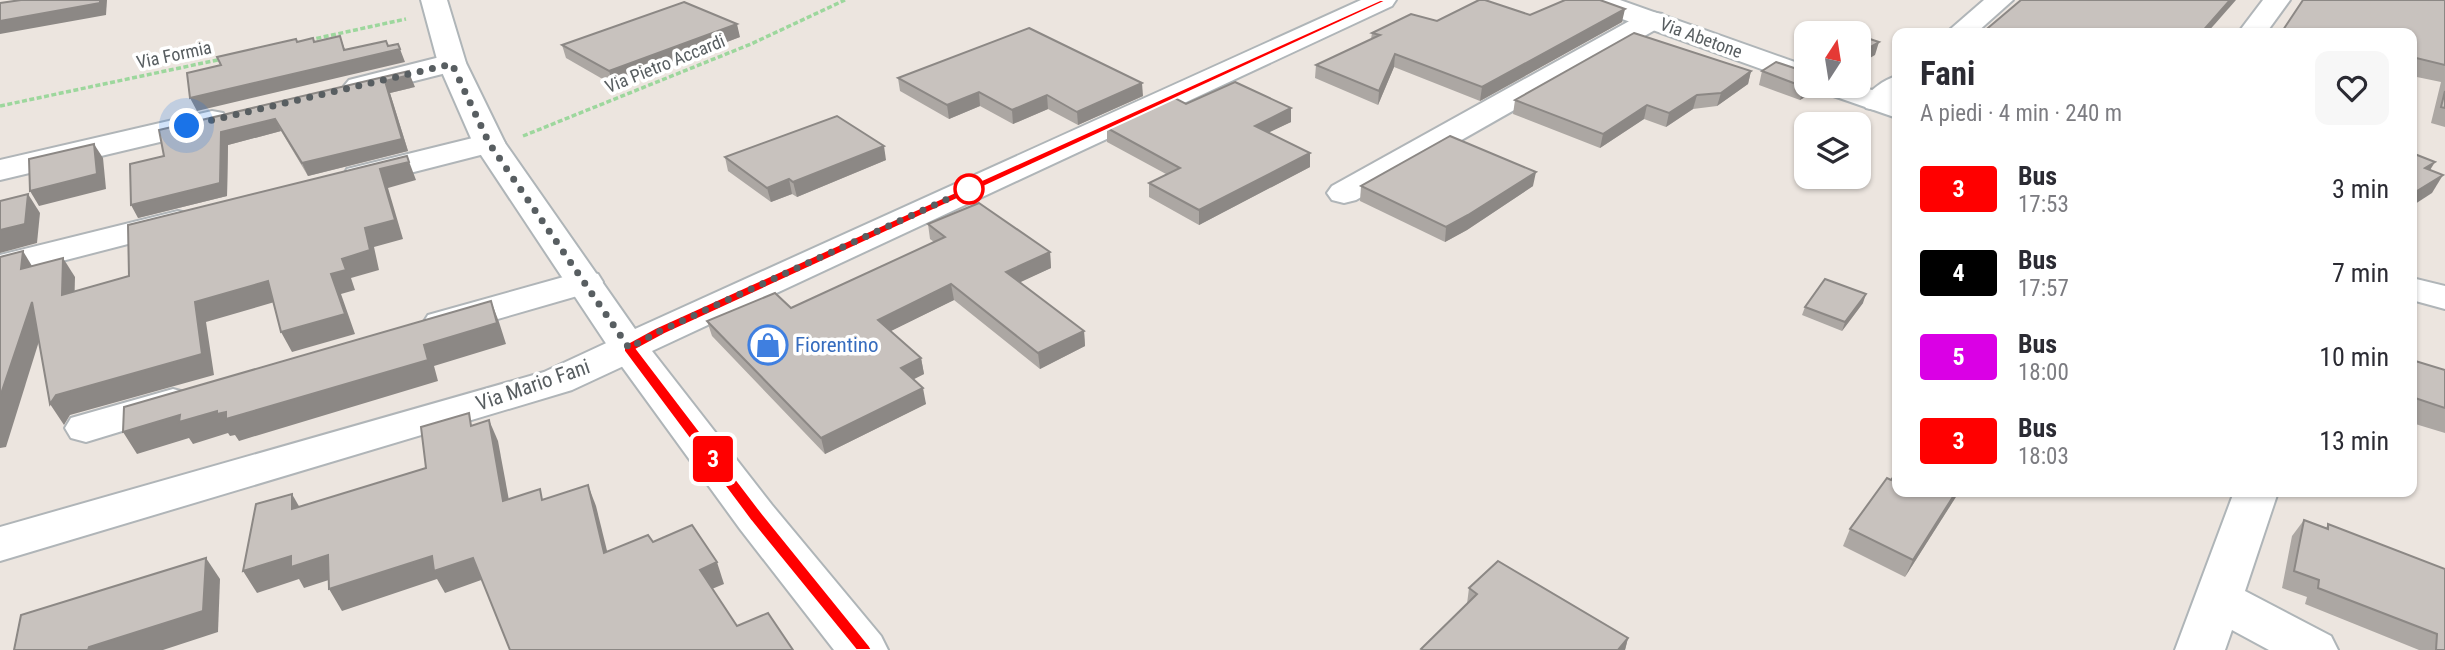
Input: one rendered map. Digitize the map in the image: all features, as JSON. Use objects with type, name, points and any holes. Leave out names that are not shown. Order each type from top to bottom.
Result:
[{"type":"street","name":"Via Mario Fani","points":[[0,544],[558,381],[660,331],[1383,0]]},
{"type":"street","name":"Via Abetone","points":[[1595,0],[1794,72]]},
{"type":"street","points":[[1966,28],[2000,0]]},
{"type":"street","points":[[2256,28],[2277,0]]},
{"type":"street","points":[[435,6],[452,64],[491,146],[629,348],[756,517],[863,650]]},
{"type":"street","points":[[1344,193],[1652,20]]},
{"type":"street","points":[[333,92],[452,64]]},
{"type":"street","points":[[1871,95],[1890,99]]},
{"type":"street","points":[[0,170],[240,114]]},
{"type":"street","points":[[334,182],[491,146]]},
{"type":"street","points":[[0,266],[214,212]]},
{"type":"street","points":[[403,334],[585,282]]},
{"type":"street","points":[[2417,290],[2445,298]]},
{"type":"street","points":[[86,428],[206,392]]},
{"type":"street","points":[[2203,648],[2254,497]]},
{"type":"street","points":[[2219,600],[2314,650]]},
{"type":"path","name":"Via Pietro Accardi","points":[[491,146],[751,44],[845,0]]},
{"type":"path","points":[[300,42],[435,6]]},
{"type":"path","name":"Via Formia","points":[[0,106],[232,57]]},
{"type":"building","points":[[21,0],[100,0],[100,3],[0,21],[0,3]]},
{"type":"building","points":[[1479,0],[1530,15],[1565,0],[1600,0],[1625,9],[1482,87],[1395,54],[1379,91],[1316,65],[1380,35],[1372,33],[1411,14],[1437,21]]},
{"type":"building","points":[[2021,0],[2230,0],[2205,28],[1988,28]]},
{"type":"building","points":[[2303,0],[2445,0],[2445,65],[2417,58],[2417,28],[2284,28]]},
{"type":"building","points":[[684,2],[737,24],[609,71],[562,45]]},
{"type":"building","points":[[1029,28],[1142,83],[1077,112],[1047,95],[1012,110],[979,92],[947,105],[898,78]]},
{"type":"building","points":[[1634,33],[1751,71],[1721,93],[1697,95],[1669,113],[1647,105],[1603,134],[1515,100]]},
{"type":"building","points":[[340,36],[344,50],[386,41],[388,46],[398,44],[400,49],[190,98],[187,73],[221,65],[217,57],[296,39],[297,42],[313,38],[314,42]]},
{"type":"building","points":[[1776,62],[1794,68],[1794,83],[1762,71]]},
{"type":"building","points":[[409,71],[410,75],[385,81],[402,139],[302,163],[275,119],[221,132],[220,183],[131,205],[130,164],[164,156],[159,130]]},
{"type":"building","points":[[1235,82],[1291,108],[1255,126],[1310,153],[1199,210],[1149,183],[1180,168],[1107,128],[1173,97],[1186,104]]},
{"type":"building","points":[[2445,91],[2445,108],[2441,107]]},
{"type":"building","points":[[837,116],[884,146],[793,182],[789,179],[767,188],[725,157]]},
{"type":"building","points":[[1450,136],[1536,172],[1446,227],[1361,186]]},
{"type":"building","points":[[94,144],[97,174],[30,191],[29,159]]},
{"type":"building","points":[[2417,155],[2435,162],[2425,168],[2443,175],[2417,191]]},
{"type":"building","points":[[407,156],[409,162],[380,169],[395,220],[365,228],[370,250],[342,259],[346,270],[331,274],[345,314],[281,332],[268,281],[195,302],[202,354],[56,395],[50,404],[32,302],[0,397],[0,257],[23,251],[21,269],[63,258],[62,295],[129,276],[128,225]]},
{"type":"building","points":[[28,194],[25,224],[0,230],[0,201]]},
{"type":"building","points":[[979,203],[1050,252],[1006,272],[1084,331],[1038,353],[951,284],[878,320],[921,358],[901,368],[923,388],[821,438],[707,321],[775,293],[791,308],[945,237],[928,224]]},
{"type":"building","points":[[1825,279],[1866,294],[1845,322],[1805,307]]},
{"type":"building","points":[[491,301],[497,323],[424,345],[428,360],[226,419],[226,412],[217,414],[217,411],[179,422],[180,415],[123,432],[124,407]]},
{"type":"building","points":[[2417,362],[2445,370],[2445,408],[2417,399]]},
{"type":"building","points":[[469,413],[471,426],[489,420],[503,501],[540,489],[542,500],[588,485],[604,553],[648,535],[653,542],[692,525],[717,562],[700,570],[737,626],[768,613],[793,650],[510,650],[473,558],[434,571],[432,556],[329,589],[328,555],[291,567],[291,556],[243,571],[256,504],[292,494],[292,509],[426,468],[421,427]]},
{"type":"building","points":[[1887,478],[1891,480],[1892,497],[1953,497],[1913,560],[1850,529]]},
{"type":"building","points":[[2304,520],[2328,529],[2328,524],[2445,569],[2445,650],[2436,650],[2437,634],[2318,588],[2319,580],[2294,571]]},
{"type":"building","points":[[206,558],[203,611],[89,647],[88,650],[14,650],[21,615]]},
{"type":"building","points":[[1498,561],[1628,638],[1618,650],[1421,649],[1477,594],[1469,588]]},
{"type":"bus line","name":"3","points":[[863,650],[756,517],[629,348],[660,331],[1383,0]]},
{"type":"place","name":"Fiorentino","points":[[768,345]]},
{"type":"route","points":[[187,126],[452,64],[489,143],[629,348],[660,331],[969,189]]}]
